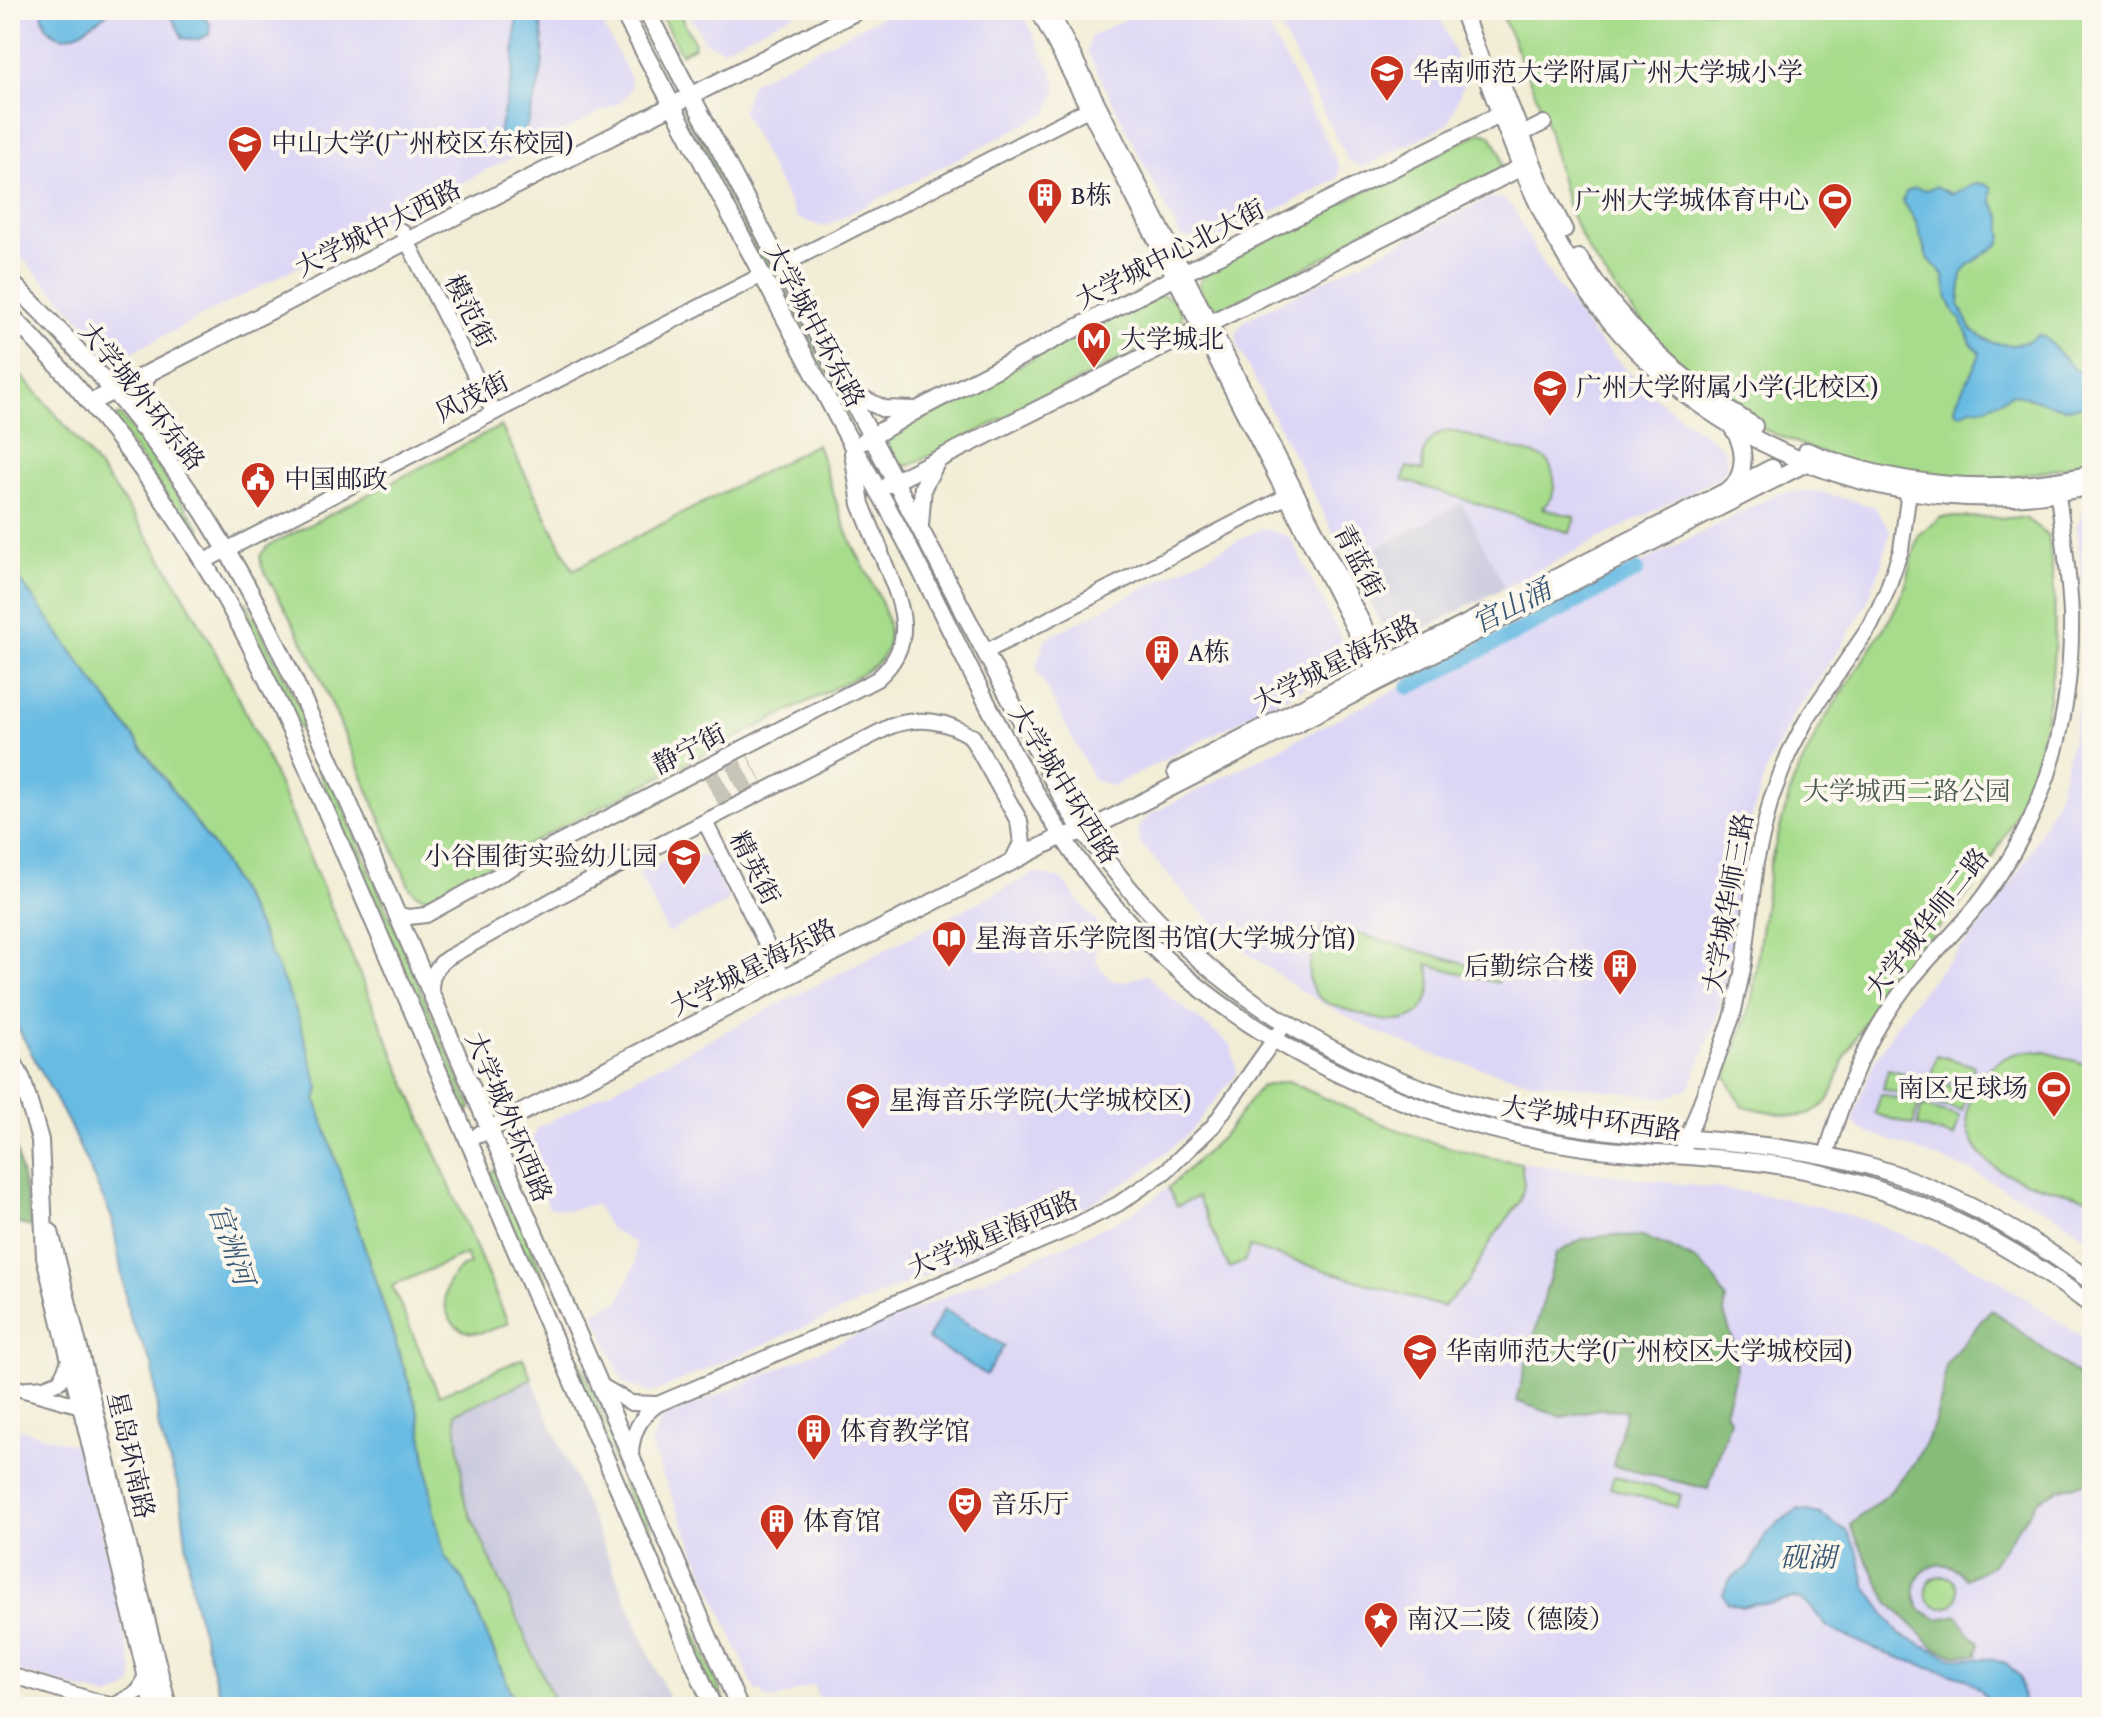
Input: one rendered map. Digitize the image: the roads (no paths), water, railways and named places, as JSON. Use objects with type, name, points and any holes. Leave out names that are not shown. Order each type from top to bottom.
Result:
[{"type":"main road","name":"大学城中环东路","points":[[622,10],[878,489],[966,662]]},
{"type":"main road","name":"大学城中环东路","points":[[646,10],[985,652]]},
{"type":"main road","name":"大学城中大西路","points":[[688,91],[836,10]]},
{"type":"main road","name":"大学城中大西路","points":[[87,398],[670,100],[859,10]]},
{"type":"main road","points":[[1462,10],[1516,137],[1538,205],[1570,263],[1609,318],[1667,380],[1731,426],[1856,480],[1909,491],[1988,497],[2057,486],[2092,474]]},
{"type":"main road","points":[[1474,10],[1506,112]]},
{"type":"main road","name":"大学城中心北大街","points":[[853,447],[917,410],[1178,276],[1506,112]]},
{"type":"main road","points":[[878,489],[1526,165]]},
{"type":"main road","points":[[1526,165],[1589,274],[1650,348],[1717,404],[1801,457],[1936,484],[2092,486]]},
{"type":"main road","name":"大学城中大西路","points":[[108,387],[150,371],[405,236]]},
{"type":"main road","name":"大学城外环东路","points":[[10,281],[142,428],[227,550]]},
{"type":"main road","name":"大学城外环东路","points":[[10,314],[87,398],[160,496],[203,562]]},
{"type":"main road","points":[[142,428],[139,393],[150,371]]},
{"type":"main road","points":[[849,390],[864,402],[884,409],[917,410]]},
{"type":"main road","points":[[1731,426],[1741,443],[1743,460],[1740,477],[1732,488]]},
{"type":"main road","points":[[853,447],[861,504],[880,551]]},
{"type":"main road","name":"大学城星海东路","points":[[466,1141],[1732,488],[1801,457]]},
{"type":"main road","name":"大学城星海东路","points":[[1381,671],[1801,457]]},
{"type":"main road","points":[[920,526],[923,487],[937,461]]},
{"type":"main road","name":"大学城外环西路","points":[[227,550],[293,677],[739,1707]]},
{"type":"main road","name":"大学城外环西路","points":[[203,562],[257,658],[298,746],[713,1707]]},
{"type":"main road","points":[[226,601],[236,592],[249,589]]},
{"type":"main road","name":"大学城中环西路","points":[[985,652],[1080,827],[1135,896],[1182,945],[1231,987],[1285,1024],[1342,1055],[1443,1095],[1512,1114],[1586,1128],[1784,1147],[1877,1168],[1940,1193],[2026,1239],[2092,1282]]},
{"type":"main road","name":"大学城中环西路","points":[[966,662],[1062,836],[1107,895],[1156,948],[1219,1002],[1274,1040],[1335,1073],[1437,1114],[1497,1131],[1607,1150],[1798,1169],[1896,1195],[1989,1239],[2092,1306]]},
{"type":"main road","points":[[972,737],[1019,821],[1022,843],[1013,861]]},
{"type":"main road","points":[[1335,1073],[1342,1055]]},
{"type":"main road","name":"星岛环南路","points":[[10,1056],[22,1079],[40,1140],[45,1257],[154,1707]]},
{"type":"main road","points":[[481,1174],[488,1167],[503,1163]]},
{"type":"main road","name":"星岛环南路","points":[[44,1215],[59,1260],[168,1707]]},
{"type":"street","name":"青蓝街","points":[[1038,10],[1092,106],[1381,671]]},
{"type":"street","name":"青蓝街","points":[[1050,10],[1092,106]]},
{"type":"street","points":[[781,266],[1092,106]]},
{"type":"street","points":[[1516,137],[1544,123]]},
{"type":"street","name":"模范街","points":[[405,236],[494,413]]},
{"type":"street","name":"风茂街","points":[[203,562],[762,275]]},
{"type":"street","name":"大学城华师二路","points":[[1826,1155],[1842,1100],[1873,1033],[1908,983],[1987,892],[2016,847],[2044,792],[2062,723],[2070,651],[2068,582],[2057,486]]},
{"type":"street","name":"大学城华师三路","points":[[1681,1155],[1733,1015],[1744,964],[1756,862],[1771,799],[1789,753],[1808,717],[1879,611],[1898,563],[1909,491]]},
{"type":"street","points":[[985,652],[1292,494]]},
{"type":"street","name":"静宁街","points":[[396,914],[409,917],[426,915],[520,863],[877,679],[898,655],[904,633],[903,614],[880,551]]},
{"type":"street","points":[[431,996],[436,968],[449,957],[552,900],[903,722],[937,722],[972,737]]},
{"type":"street","name":"精英街","points":[[705,822],[784,979]]},
{"type":"street","name":"大学城星海西路","points":[[658,1404],[1075,1226],[1118,1204],[1153,1182],[1201,1139],[1233,1101],[1285,1024]]},
{"type":"street","points":[[13,1387],[54,1384],[64,1375],[70,1359]]},
{"type":"street","points":[[600,1385],[631,1403],[658,1404]]},
{"type":"street","points":[[13,1387],[81,1406]]},
{"type":"street","points":[[631,1457],[632,1444],[641,1421],[658,1404]]},
{"type":"street","points":[[10,1675],[90,1704],[115,1706],[139,1691],[145,1677]]},
{"type":"water","points":[[42,10],[112,10],[80,32],[65,37],[48,28]]},
{"type":"water","points":[[168,10],[186,10],[201,15],[210,24],[210,34],[197,40],[183,38]]},
{"type":"water","points":[[517,10],[536,10],[541,26],[543,59],[537,92],[522,140],[518,150],[509,154],[502,151],[498,135],[513,73]]},
{"type":"water","points":[[1975,184],[1992,188],[1992,201],[2002,219],[2002,238],[1999,244],[1970,264],[1962,274],[1959,305],[1972,330],[1993,343],[2013,345],[2038,335],[2044,336],[2074,369],[2092,378],[2092,403],[2080,407],[2060,407],[2012,394],[1988,407],[1971,408],[1961,414],[1955,411],[1980,353],[1955,314],[1948,299],[1944,276],[1927,257],[1916,222],[1903,201],[1906,192],[1913,188],[1926,190],[1936,186],[1952,194]]},
{"type":"water","name":"官洲河","points":[[10,566],[218,853],[258,926],[284,983],[298,1016],[319,1088],[316,1100],[419,1414],[434,1514],[445,1557],[464,1581],[517,1707],[223,1707],[193,1599],[180,1492],[159,1430],[153,1366],[129,1317],[112,1218],[68,1122],[10,1013]]},
{"type":"water","points":[[944,1309],[1004,1346],[986,1375],[927,1339]]},
{"type":"water","name":"砚湖","points":[[1798,1509],[1820,1514],[1848,1532],[1858,1553],[1866,1587],[1900,1635],[1952,1658],[1989,1659],[2006,1663],[2020,1677],[2024,1707],[1993,1707],[1980,1689],[1965,1678],[1884,1653],[1828,1628],[1802,1600],[1791,1598],[1742,1607],[1728,1603],[1723,1594],[1729,1580],[1749,1566],[1765,1536]]},
{"type":"waterway","name":"官山涌","points":[[1409,687],[1636,571]]},
{"type":"tunnel","points":[[708,785],[752,763]]},
{"type":"tunnel","points":[[715,798],[759,776]]},
{"type":"place","name":"华南师范大学附属广州大学城小学","points":[[1387,103]]},
{"type":"place","name":"中山大学(广州校区东校园)","points":[[245,174]]},
{"type":"place","name":"B栋","points":[[1045,226]]},
{"type":"place","name":"广州大学城体育中心","points":[[1835,231]]},
{"type":"place","name":"大学城北","points":[[1094,370]]},
{"type":"place","name":"广州大学附属小学(北校区)","points":[[1550,418]]},
{"type":"place","name":"中国邮政","points":[[258,510]]},
{"type":"place","name":"A栋","points":[[1162,683]]},
{"type":"place","name":"小谷围街实验幼儿园","points":[[684,887]]},
{"type":"place","name":"星海音乐学院图书馆(大学城分馆)","points":[[949,969]]},
{"type":"place","name":"后勤综合楼","points":[[1620,997]]},
{"type":"place","name":"南区足球场","points":[[2054,1119]]},
{"type":"place","name":"星海音乐学院(大学城校区)","points":[[863,1131]]},
{"type":"place","name":"华南师范大学(广州校区大学城校园)","points":[[1420,1382]]},
{"type":"place","name":"体育教学馆","points":[[814,1462]]},
{"type":"place","name":"音乐厅","points":[[965,1535]]},
{"type":"place","name":"体育馆","points":[[777,1552]]},
{"type":"place","name":"南汉二陵（德陵）","points":[[1381,1650]]},
{"type":"park label","name":"大学城西二路公园","points":[[1907,791]]}]
